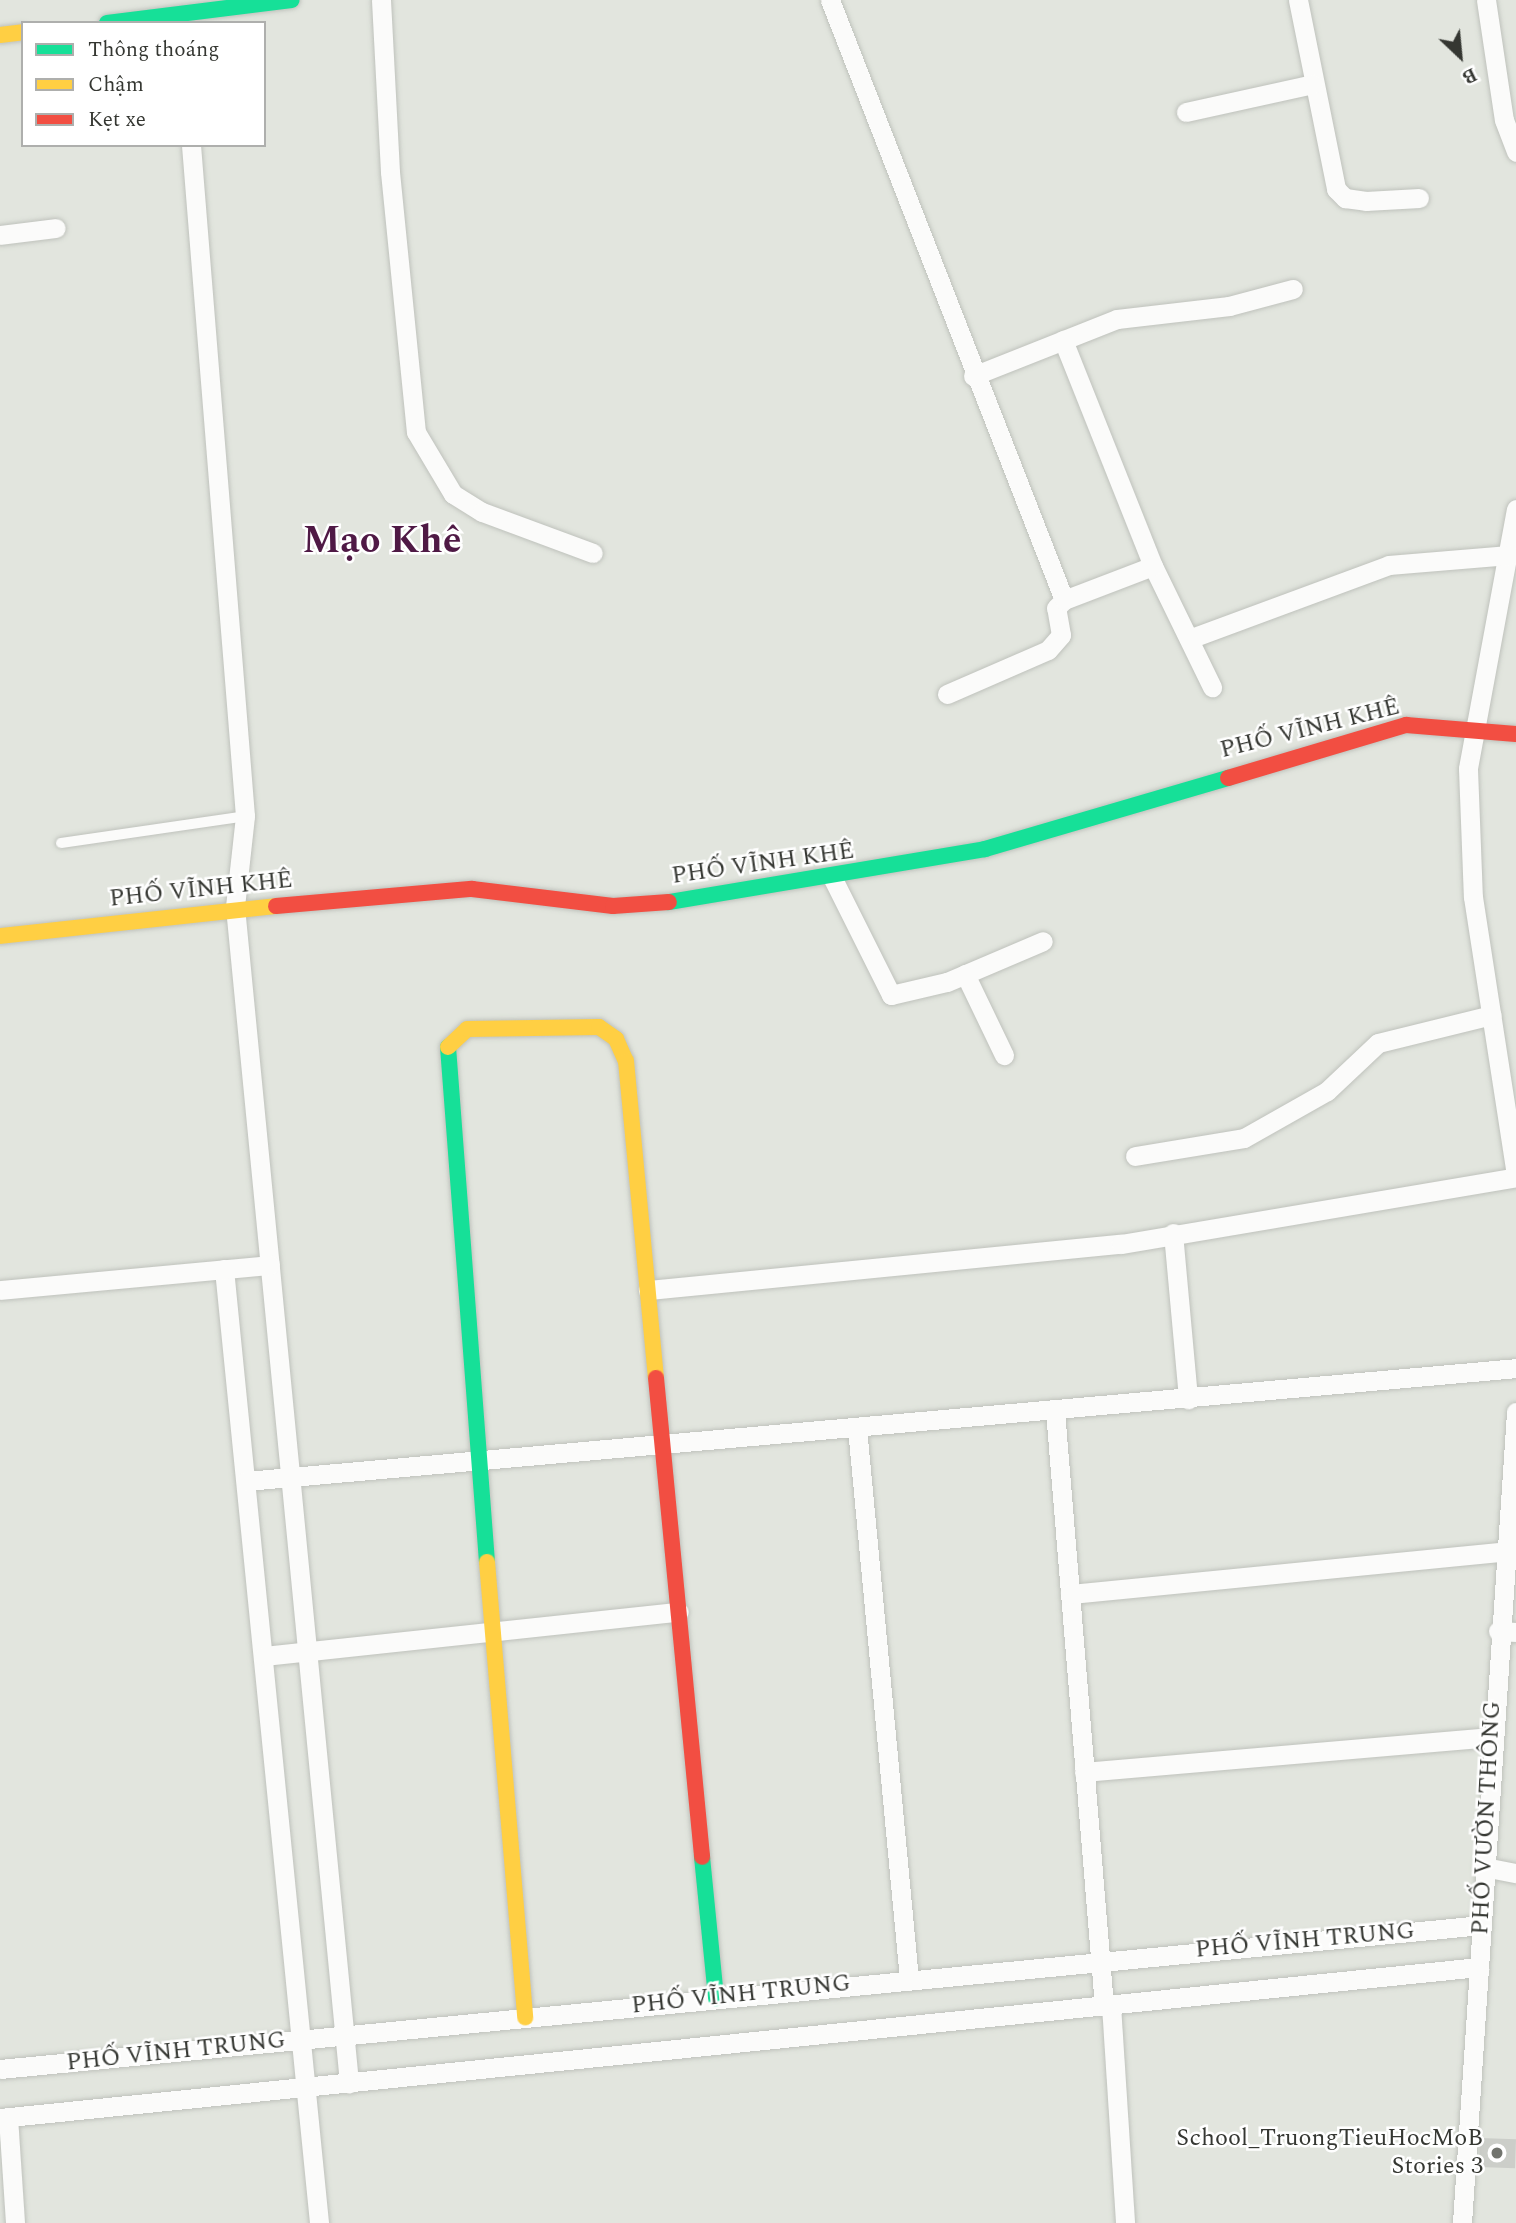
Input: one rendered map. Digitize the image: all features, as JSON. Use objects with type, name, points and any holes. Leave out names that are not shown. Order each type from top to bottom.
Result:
[{"type":"street","points":[[144,21],[181,19],[292,0]]},
{"type":"street","points":[[381,0],[390,172],[416,432],[431,467],[453,494],[482,512],[593,553]]},
{"type":"street","points":[[830,0],[973,376],[1064,600]]},
{"type":"street","points":[[1298,0],[1336,189],[1345,198],[1366,201],[1419,198]]},
{"type":"street","points":[[1486,0],[1502,109],[1516,152]]},
{"type":"street","points":[[0,35],[21,32]]},
{"type":"street","points":[[1186,112],[1313,84]]},
{"type":"street","points":[[191,147],[244,816],[235,907],[349,2082]]},
{"type":"street","points":[[0,235],[56,228]]},
{"type":"street","points":[[973,376],[1117,319],[1230,306],[1293,289]]},
{"type":"street","points":[[1063,341],[1153,566],[1212,687]]},
{"type":"street","points":[[648,1290],[1121,1244],[1516,1176],[1473,897],[1468,769],[1516,509]]},
{"type":"street","points":[[1189,639],[1389,565],[1509,555]]},
{"type":"street","points":[[947,694],[1048,650],[1061,635],[1056,608],[1064,600],[1153,566]]},
{"type":"street","name":"PHỐ VĨNH KHÊ","points":[[0,936],[235,907],[472,889],[613,906],[705,899],[998,845],[1225,773],[1406,725],[1474,727],[1516,734]]},
{"type":"street","points":[[832,877],[891,995],[965,974],[1043,941]]},
{"type":"street","points":[[965,974],[1004,1055]]},
{"type":"street","points":[[1135,1156],[1244,1138],[1318,1097],[1378,1043],[1492,1015]]},
{"type":"street","points":[[525,2017],[446,1060],[450,1039],[467,1029],[573,1023],[598,1027],[616,1039],[626,1061],[716,1998]]},
{"type":"street","points":[[1173,1233],[1188,1399]]},
{"type":"street","points":[[0,1290],[270,1265]]},
{"type":"street","points":[[224,1269],[304,2039],[304,2087],[319,2223]]},
{"type":"street","points":[[246,1480],[1055,1411],[1516,1368]]},
{"type":"street","points":[[1055,1411],[1100,1959],[1107,2005],[1125,2223]]},
{"type":"street","name":"PHỐ VƯỜN THÔNG","points":[[1462,2223],[1479,1967],[1490,1737],[1507,1631],[1505,1551],[1516,1412]]},
{"type":"street","points":[[857,1428],[909,1979]]},
{"type":"street","points":[[1070,1594],[1505,1551]]},
{"type":"street","points":[[264,1656],[492,1634],[679,1612]]},
{"type":"street","points":[[1084,1772],[1490,1737]]},
{"type":"street","points":[[1484,1867],[1516,1872]]},
{"type":"street","name":"PHỐ VĨNH TRUNG","points":[[0,2069],[1100,1959],[1481,1925]]},
{"type":"street","name":"PHỐ VĨNH TRUNG","points":[[4,2118],[1479,1967]]},
{"type":"street","points":[[4,2118],[15,2223]]},
{"type":"lane","points":[[61,843],[244,816]]},
{"type":"building","name":"School_TruongTieuHocMoB Stories 3","points":[[1480,2138],[1516,2139],[1515,2168],[1479,2167]]},
{"type":"traffic: fast","points":[[123,21],[292,0]]},
{"type":"traffic: fast","points":[[669,902],[985,849],[1228,778]]},
{"type":"traffic: fast","points":[[448,1047],[487,1562]]},
{"type":"traffic: fast","points":[[702,1857],[716,1998]]},
{"type":"traffic: slow","points":[[0,35],[21,32]]},
{"type":"traffic: slow","points":[[0,936],[276,906]]},
{"type":"traffic: slow","points":[[448,1047],[467,1029],[599,1027],[616,1039],[626,1061],[656,1378]]},
{"type":"traffic: slow","points":[[487,1562],[525,2017]]},
{"type":"traffic: jam","points":[[1228,778],[1406,725],[1516,734]]},
{"type":"traffic: jam","points":[[276,906],[472,889],[613,906],[669,902]]},
{"type":"traffic: jam","points":[[656,1378],[702,1857]]},
{"type":"place","name":"School_TruongTieuHocMoB Stories 3","points":[[1497,2153]]},
{"type":"district","name":"Mạo Khê","points":[[382,542]]}]
